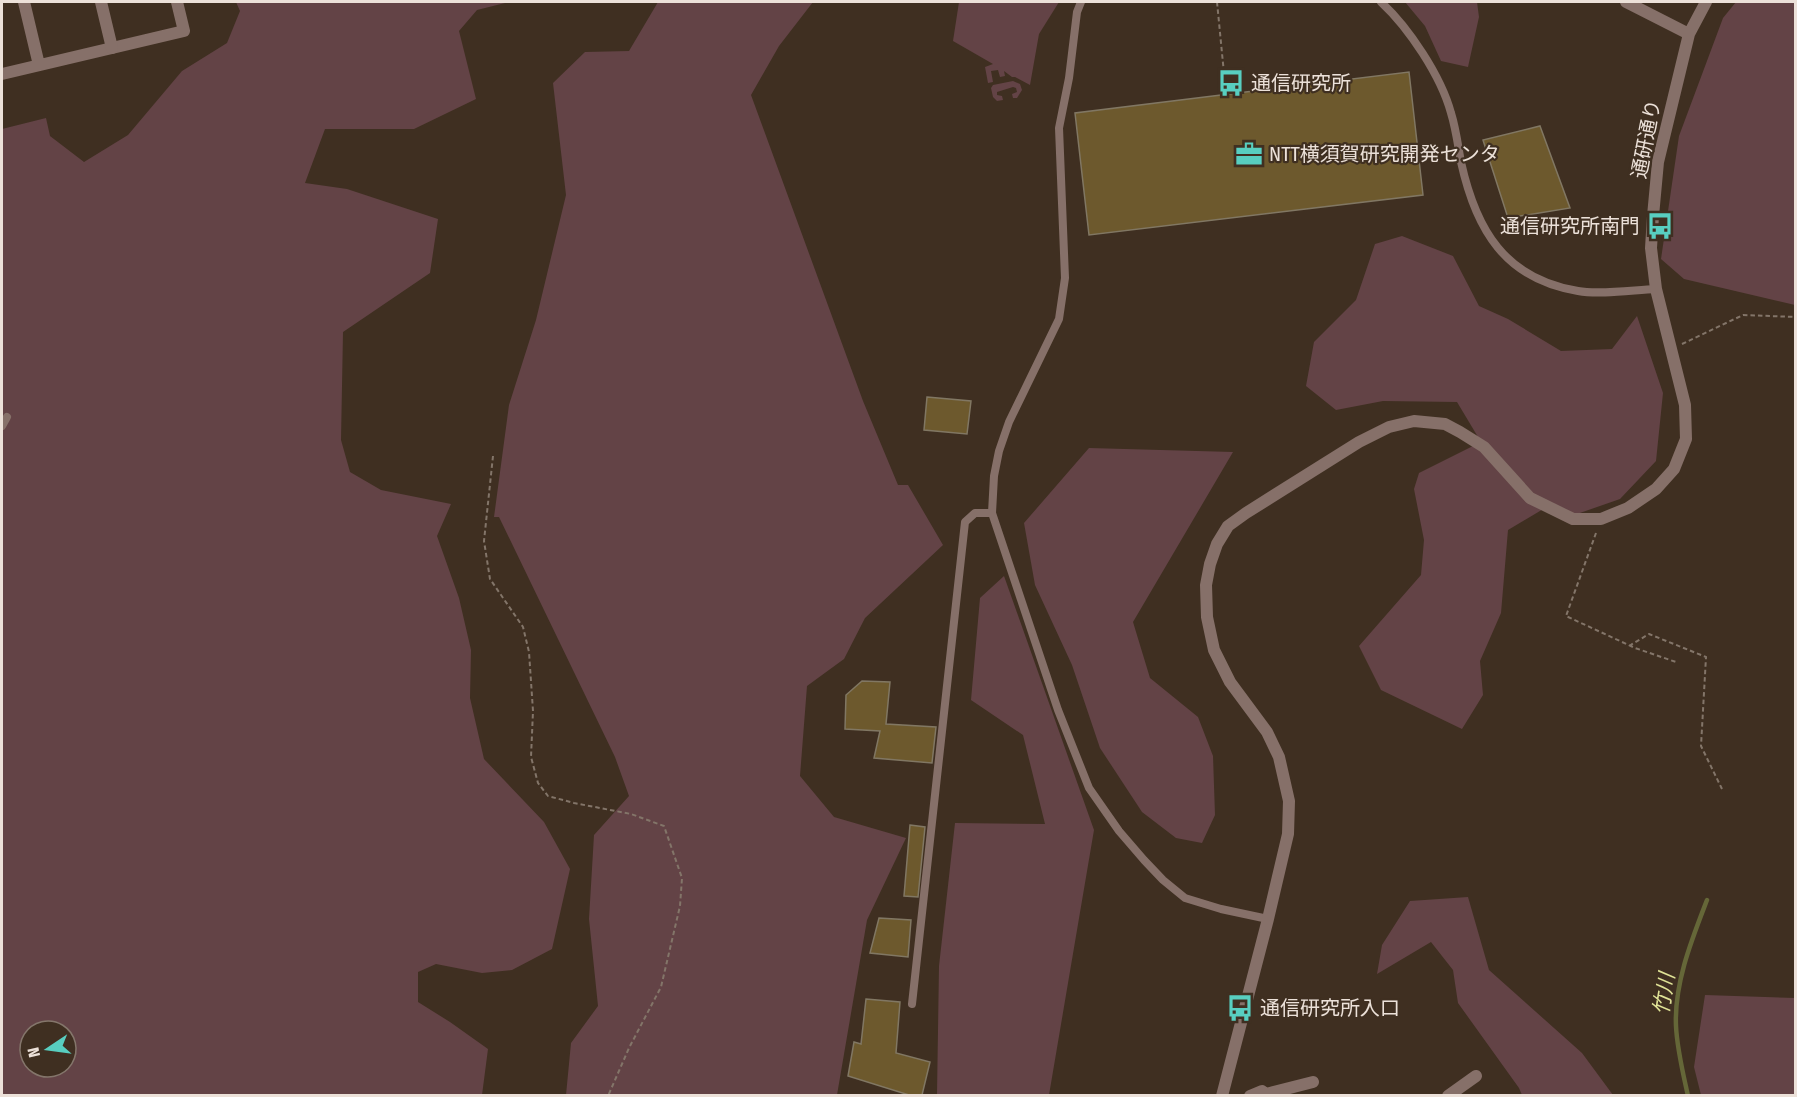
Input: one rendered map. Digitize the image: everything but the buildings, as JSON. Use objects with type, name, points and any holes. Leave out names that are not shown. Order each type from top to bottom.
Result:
[{"type":"street","points":[[24,2],[39,65]]},
{"type":"street","points":[[101,2],[112,48]]},
{"type":"street","points":[[2,74],[184,31],[177,2]]},
{"type":"street","points":[[1626,2],[1689,34]]},
{"type":"street","name":"通研通り","points":[[1601,519],[1628,508],[1656,489],[1674,469],[1686,439],[1685,405],[1656,289],[1651,248],[1658,162],[1689,34],[1706,2]]},
{"type":"street","points":[[1222,1095],[1288,834],[1290,801],[1279,757],[1267,732],[1230,682],[1214,650],[1207,617],[1206,585],[1217,544],[1228,526],[1359,442],[1389,427],[1414,421],[1445,424],[1484,447],[1530,498],[1573,519],[1601,519]]},
{"type":"street","points":[[1448,1095],[1476,1076]]},
{"type":"street","points":[[1250,1095],[1262,1091],[1267,1095],[1313,1082]]},
{"type":"lane","points":[[1081,2],[1077,12],[1069,78],[1059,128],[1065,278],[1059,319],[1002,441],[994,476],[992,513],[1058,710],[1089,788],[1119,831],[1138,853],[1163,880],[1185,898],[1221,909],[1268,919]]},
{"type":"lane","points":[[1381,2],[1435,72],[1451,113],[1472,200],[1484,231],[1503,255],[1533,276],[1553,285],[1580,292],[1656,289]]},
{"type":"lane","points":[[2,426],[7,417]]},
{"type":"lane","points":[[912,1004],[965,522],[975,513],[992,513]]},
{"type":"path","points":[[1217,2],[1226,94]]},
{"type":"path","points":[[1672,348],[1743,315],[1796,317]]},
{"type":"path","points":[[493,456],[484,541],[490,579],[523,627],[529,652],[533,711],[531,758],[538,783],[548,796],[631,814],[664,826],[682,878],[681,906],[661,987],[628,1048],[608,1095]]},
{"type":"path","points":[[1601,519],[1566,616],[1629,646],[1676,662]]},
{"type":"path","points":[[1629,646],[1649,634],[1706,657],[1701,746],[1722,789]]},
{"type":"shaded area","points":[[236,2],[509,2],[477,10],[459,31],[476,99],[414,129],[325,129],[305,183],[347,189],[438,219],[430,273],[343,332],[341,440],[350,472],[381,490],[451,504],[437,536],[459,598],[471,650],[470,698],[484,759],[544,822],[570,869],[552,949],[512,970],[482,973],[436,964],[418,972],[418,1002],[488,1049],[482,1095],[2,1095],[2,129],[46,118],[50,136],[84,162],[128,135],[182,71],[227,43],[240,11]]},
{"type":"shaded area","points":[[658,2],[813,2],[779,46],[751,95],[863,401],[898,485],[908,485],[943,545],[865,618],[844,659],[807,686],[800,776],[834,817],[906,838],[867,920],[837,1095],[566,1095],[571,1043],[598,1006],[589,919],[594,835],[629,796],[615,757],[499,517],[494,517],[509,405],[536,320],[566,195],[553,83],[585,52],[629,51]]},
{"type":"shaded area","points":[[959,2],[1059,2],[1039,34],[1030,85],[1004,71],[1005,76],[1000,77],[998,70],[991,71],[993,82],[988,83],[985,67],[993,64],[953,41]]},
{"type":"shaded area","points":[[1405,2],[1477,2],[1479,17],[1468,67],[1441,61],[1425,26]]},
{"type":"shaded area","points":[[1736,2],[1795,2],[1795,305],[1684,279],[1661,259],[1679,136],[1723,18]]},
{"type":"shaded area","points":[[1013,81],[1020,84],[1022,90],[1017,98],[1013,98],[1012,94],[1017,92],[1013,87],[997,92],[1003,100],[997,101],[993,97],[991,88],[993,85]]},
{"type":"shaded area","points":[[1402,236],[1453,256],[1479,306],[1508,319],[1561,351],[1612,349],[1637,316],[1663,393],[1656,461],[1620,499],[1577,514],[1545,508],[1508,530],[1501,613],[1480,661],[1483,695],[1462,729],[1381,690],[1359,646],[1421,575],[1424,540],[1414,489],[1419,473],[1481,442],[1457,402],[1383,401],[1336,410],[1306,386],[1314,342],[1356,300],[1375,244]]},
{"type":"shaded area","points":[[1089,448],[1233,452],[1133,622],[1150,678],[1198,717],[1213,756],[1215,815],[1202,843],[1176,838],[1142,812],[1100,748],[1072,665],[1035,585],[1024,523]]},
{"type":"shaded area","points":[[1004,576],[1094,830],[1049,1095],[937,1095],[939,966],[955,823],[1045,824],[1023,735],[971,700],[980,598]]},
{"type":"shaded area","points":[[1468,897],[1489,970],[1582,1053],[1613,1095],[1522,1095],[1458,1003],[1453,970],[1431,942],[1377,974],[1382,945],[1410,901]]},
{"type":"shaded area","points":[[1705,995],[1795,998],[1795,1095],[1701,1095],[1694,1067]]},
{"type":"waterway","name":"竹川","points":[[1688,1096],[1680,1061],[1676,1010],[1685,962],[1707,900]]},
{"type":"place","name":"通信研究所","points":[[1231,83]]},
{"type":"place","name":"NTT横須賀研究開発センタ","points":[[1249,154]]},
{"type":"place","name":"通信研究所南門","points":[[1660,226]]},
{"type":"place","name":"通信研究所入口","points":[[1240,1008]]}]
